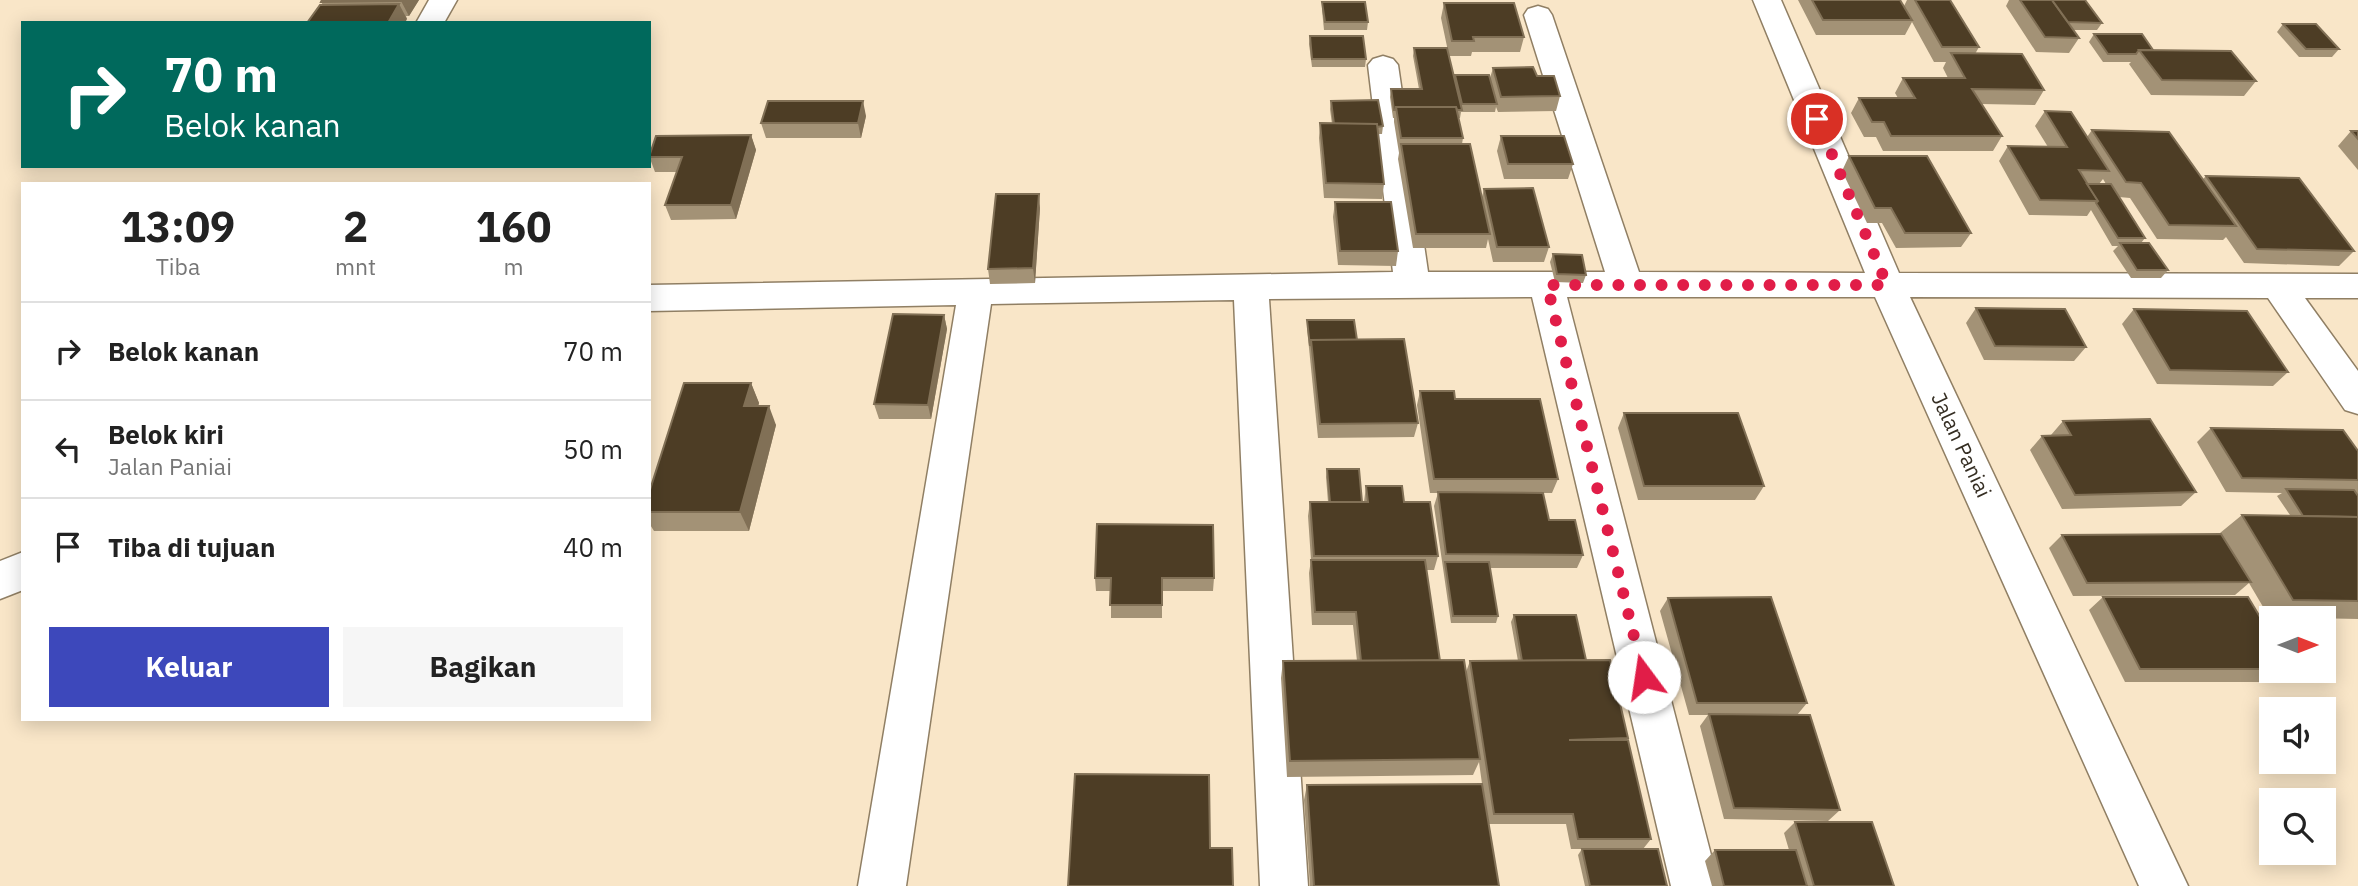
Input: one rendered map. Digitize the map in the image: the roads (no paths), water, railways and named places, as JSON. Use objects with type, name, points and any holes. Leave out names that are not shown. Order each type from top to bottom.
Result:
[{"type":"street","points":[[431,21],[443,0]]},
{"type":"street","name":"Jalan Paniai","points":[[1767,0],[1887,285],[2164,886]]},
{"type":"street","points":[[1538,15],[1626,284]]},
{"type":"street","points":[[1382,65],[1412,284]]},
{"type":"street","points":[[651,298],[1412,284],[2358,286]]},
{"type":"street","points":[[1547,285],[1695,886]]},
{"type":"street","points":[[2277,286],[2358,400]]},
{"type":"street","points":[[1251,289],[1284,886]]},
{"type":"street","points":[[882,886],[975,293]]},
{"type":"street","points":[[0,581],[21,571]]}]
